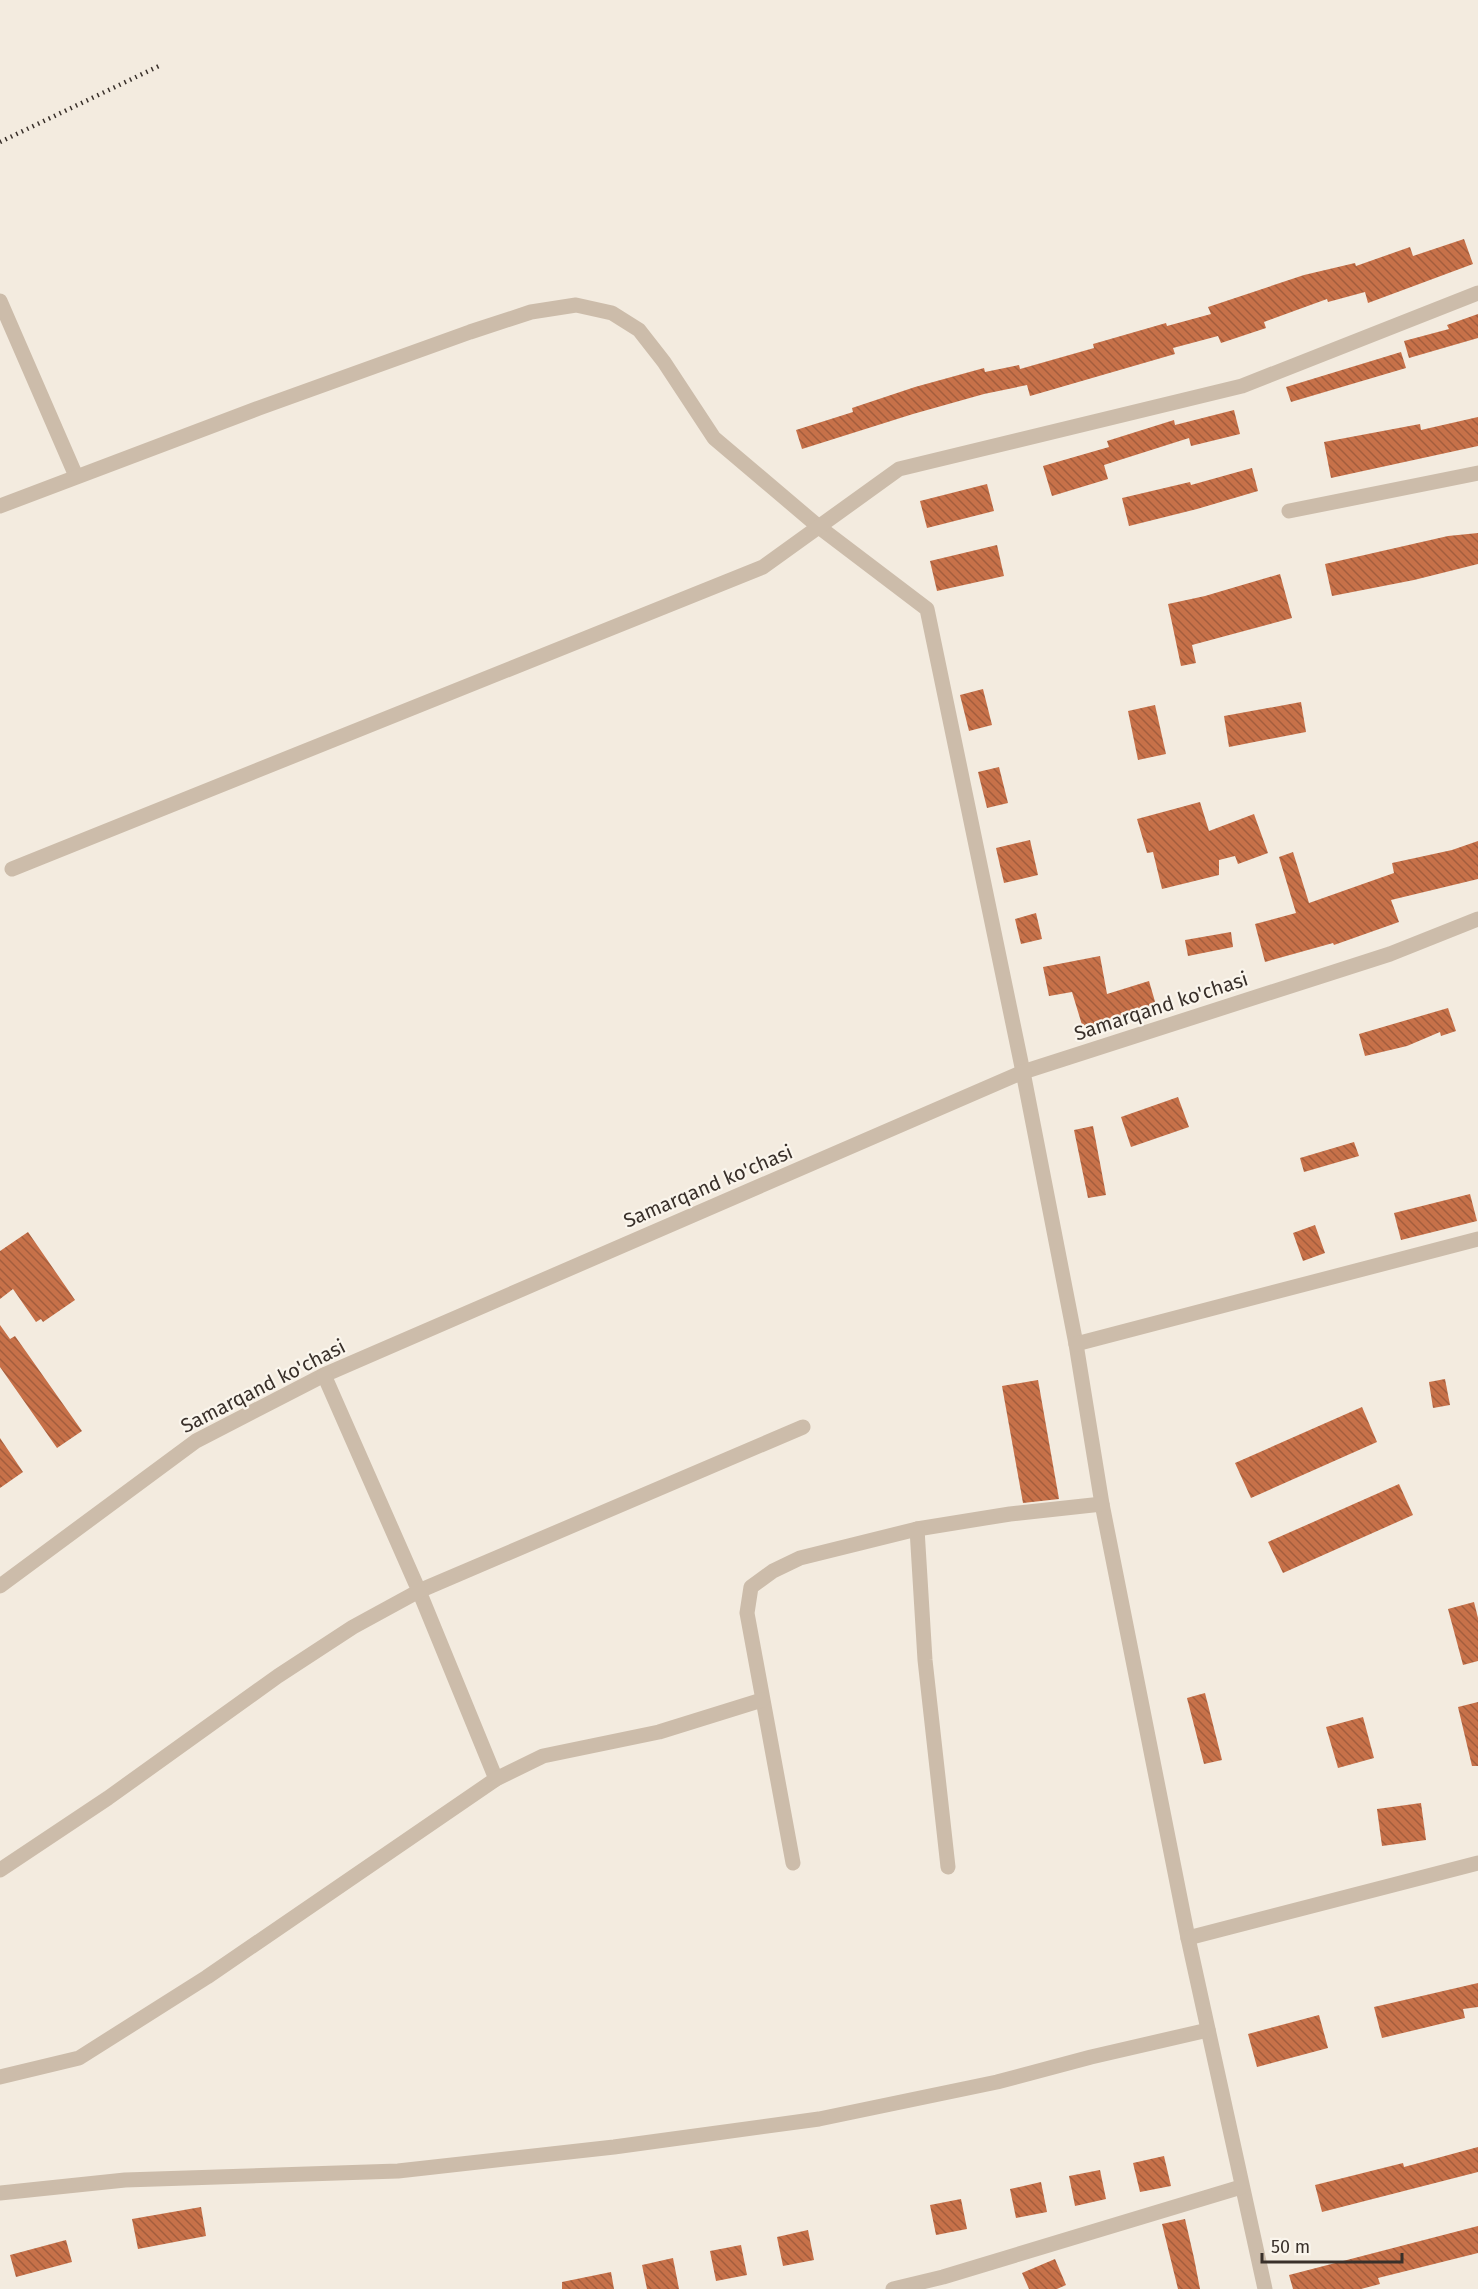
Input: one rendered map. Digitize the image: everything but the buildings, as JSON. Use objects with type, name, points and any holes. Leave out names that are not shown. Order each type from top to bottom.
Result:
[{"type":"street","points":[[12,869],[762,567],[899,469],[1242,386],[1478,293]]},
{"type":"street","points":[[0,301],[76,476]]},
{"type":"street","points":[[0,506],[76,476],[480,329],[531,312],[576,305],[612,313],[639,330],[664,362],[714,438],[819,527],[927,609],[1023,1072],[1076,1344],[1102,1504],[1188,1938],[1264,2289]]},
{"type":"street","points":[[1289,512],[1478,473]]},
{"type":"street","name":"Samarqand ko'chasi","points":[[0,1586],[196,1441],[324,1375],[1023,1072],[1390,954],[1478,919]]},
{"type":"street","points":[[1076,1344],[1478,1239]]},
{"type":"street","points":[[324,1375],[419,1591],[496,1779]]},
{"type":"street","points":[[0,1870],[108,1798],[353,1626],[419,1591],[803,1427]]},
{"type":"street","points":[[793,1863],[747,1613],[751,1587],[773,1571],[800,1558],[916,1529],[1010,1514],[1102,1504]]},
{"type":"street","points":[[916,1529],[925,1660],[948,1867]]},
{"type":"street","points":[[0,2078],[79,2058],[207,1977],[496,1779],[543,1756],[658,1732],[762,1700]]},
{"type":"street","points":[[1188,1938],[1478,1863]]},
{"type":"street","points":[[0,2193],[124,2180],[398,2171],[648,2142],[830,2116],[997,2082],[1091,2056],[1208,2030]]},
{"type":"street","points":[[894,2289],[943,2277],[1241,2187]]},
{"type":"railway","points":[[0,142],[159,66]]}]
